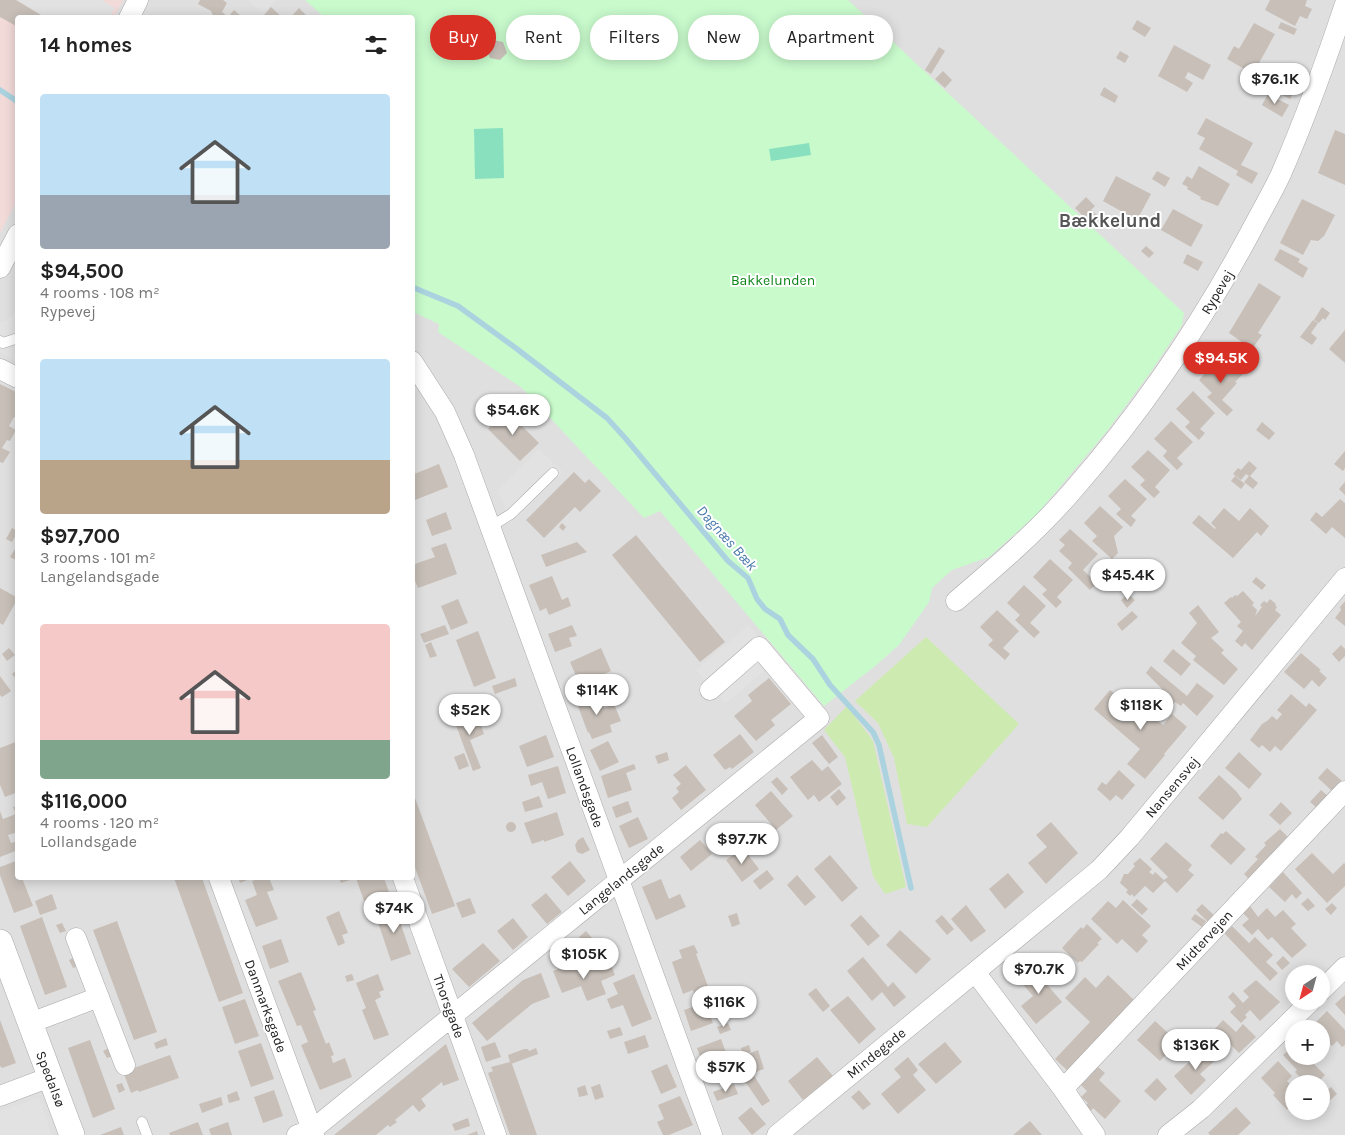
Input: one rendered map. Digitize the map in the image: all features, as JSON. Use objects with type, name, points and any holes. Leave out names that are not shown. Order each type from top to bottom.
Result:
[{"type":"street","points":[[130,15],[138,0]]},
{"type":"street","name":"Rypevej","points":[[956,601],[1017,547],[1073,490],[1133,416],[1198,324],[1227,277],[1281,174],[1331,47],[1345,4]]},
{"type":"street","points":[[0,268],[15,240]]},
{"type":"street","name":"Lollandsgade","points":[[415,364],[446,412],[464,455],[712,1135]]},
{"type":"street","points":[[0,369],[15,376]]},
{"type":"street","name":"Nansensvej","points":[[975,972],[1099,870],[1130,837],[1345,578]]},
{"type":"street","name":"Langelandsgade","points":[[308,1133],[819,718],[760,647],[710,690]]},
{"type":"street","name":"Midtervejen","points":[[1063,1089],[1345,791]]},
{"type":"street","name":"Danmarksgade","points":[[220,880],[308,1133]]},
{"type":"street","name":"Thorsgade","points":[[403,880],[496,1135]]},
{"type":"street","points":[[76,938],[125,1065]]},
{"type":"street","name":"Spedalsø","points":[[0,942],[5,972],[30,1023],[72,1135]]},
{"type":"street","points":[[1330,982],[1345,967]]},
{"type":"street","points":[[975,972],[1063,1089],[1095,1135]]},
{"type":"street","name":"Mindegade","points":[[777,1135],[975,972]]},
{"type":"street","points":[[30,1023],[98,997]]},
{"type":"street","points":[[1168,1135],[1201,1109],[1302,1010]]},
{"type":"street","points":[[0,1096],[50,1078]]},
{"type":"lane","points":[[0,341],[4,343],[15,339]]},
{"type":"lane","points":[[490,527],[511,514],[553,473]]},
{"type":"lane","points":[[142,1122],[147,1135]]},
{"type":"shaded area","points":[[0,0],[123,0],[115,15],[15,15],[15,204],[0,233]]},
{"type":"shaded area","points":[[16,0],[102,0],[115,8],[111,15],[41,15]]},
{"type":"shaded area","points":[[120,0],[1345,0],[1345,1135],[0,1135],[0,230],[15,199],[15,880],[415,880],[415,15],[112,15]]},
{"type":"shaded area","points":[[248,0],[276,0],[263,13]]},
{"type":"shaded area","points":[[15,313],[15,361],[0,352],[0,322],[5,321]]},
{"type":"shaded area","points":[[539,449],[563,472],[511,523],[498,490]]},
{"type":"shaded area","points":[[749,625],[778,659],[725,704],[696,670]]},
{"type":"shaded area","points":[[39,1098],[52,1135],[0,1135],[0,1111]]},
{"type":"green space","name":"Bakkelunden","points":[[305,0],[848,0],[864,15],[769,15],[769,60],[893,60],[893,42],[1184,313],[1182,325],[1150,373],[1107,431],[1037,514],[989,557],[952,570],[932,588],[929,602],[899,645],[824,706],[660,511],[644,518],[522,388],[438,332],[439,324],[415,313],[415,15],[322,15]]},
{"type":"green space","points":[[503,128],[504,178],[475,179],[474,129]]},
{"type":"green space","points":[[809,143],[811,155],[771,161],[769,149]]},
{"type":"green space","points":[[926,637],[1019,724],[927,827],[907,824],[894,758],[878,723],[855,701]]},
{"type":"green space","points":[[847,706],[873,741],[906,887],[885,894],[873,876],[845,757],[824,730]]},
{"type":"building","points":[[0,0],[16,0],[41,15],[15,15],[15,25],[0,17]]},
{"type":"building","points":[[200,0],[223,0],[227,3],[222,12],[226,15],[213,15],[211,11],[198,4]]},
{"type":"building","points":[[1270,0],[1307,0],[1305,6],[1312,9],[1307,19],[1300,16],[1295,26],[1265,10]]},
{"type":"building","points":[[271,7],[280,15],[264,15]]},
{"type":"building","points":[[299,8],[306,15],[293,15]]},
{"type":"building","points":[[234,10],[240,15],[230,15]]},
{"type":"building","points":[[1137,20],[1151,28],[1145,37],[1132,29]]},
{"type":"building","points":[[1281,22],[1297,29],[1294,35],[1278,28]]},
{"type":"building","points":[[1254,23],[1275,34],[1253,74],[1227,59],[1234,46],[1239,49]]},
{"type":"building","points":[[496,41],[503,42],[506,50],[506,54],[500,60],[496,59]]},
{"type":"building","points":[[1174,45],[1211,65],[1203,80],[1188,72],[1185,78],[1193,83],[1187,92],[1158,76]]},
{"type":"building","points":[[939,47],[945,51],[931,74],[925,70]]},
{"type":"building","points":[[1120,51],[1129,56],[1125,63],[1116,58]]},
{"type":"building","points":[[943,71],[952,80],[945,88],[935,79]]},
{"type":"building","points":[[1274,76],[1296,87],[1290,99],[1269,88]]},
{"type":"building","points":[[1104,87],[1118,96],[1115,103],[1100,95]]},
{"type":"building","points":[[1268,94],[1289,105],[1282,117],[1262,105]]},
{"type":"building","points":[[1206,118],[1253,143],[1241,165],[1258,173],[1252,184],[1236,175],[1238,171],[1199,149],[1205,138],[1197,134]]},
{"type":"building","points":[[1335,130],[1345,134],[1345,185],[1318,173]]},
{"type":"building","points":[[1199,166],[1230,184],[1218,206],[1200,199],[1201,197],[1182,184],[1187,176],[1192,179]]},
{"type":"building","points":[[1157,171],[1170,178],[1165,187],[1152,179]]},
{"type":"building","points":[[1116,176],[1151,194],[1137,220],[1103,201]]},
{"type":"building","points":[[1086,197],[1095,206],[1091,210],[1098,216],[1091,224],[1075,208]]},
{"type":"building","points":[[1302,199],[1335,215],[1324,236],[1318,241],[1311,240],[1303,255],[1280,243]]},
{"type":"building","points":[[1173,209],[1203,225],[1191,247],[1161,230]]},
{"type":"building","points":[[1146,246],[1154,253],[1149,258],[1141,251]]},
{"type":"building","points":[[1280,249],[1300,259],[1298,262],[1308,268],[1303,278],[1274,260]]},
{"type":"building","points":[[1187,254],[1203,262],[1198,271],[1183,263]]},
{"type":"building","points":[[1259,283],[1281,297],[1258,333],[1262,335],[1252,349],[1229,333]]},
{"type":"building","points":[[1322,307],[1330,313],[1325,320],[1323,318],[1319,323],[1314,320]]},
{"type":"building","points":[[1313,320],[1318,323],[1311,333],[1317,338],[1312,345],[1300,337]]},
{"type":"building","points":[[1345,330],[1345,363],[1329,349]]},
{"type":"building","points":[[1215,362],[1223,370],[1230,363],[1243,374],[1222,400],[1233,410],[1227,416],[1207,397],[1212,393],[1199,380]]},
{"type":"building","points":[[0,384],[15,392],[15,418],[9,426],[15,429],[15,432],[10,441],[7,440],[2,448],[10,452],[3,463],[0,462]]},
{"type":"building","points":[[1193,391],[1215,413],[1200,429],[1205,433],[1199,440],[1185,427],[1190,422],[1176,409]]},
{"type":"building","points":[[506,410],[539,443],[520,461],[488,429]]},
{"type":"building","points":[[1171,421],[1193,442],[1177,458],[1183,464],[1177,470],[1163,456],[1167,451],[1154,439]]},
{"type":"building","points":[[1262,422],[1275,433],[1269,440],[1256,430]]},
{"type":"building","points":[[1148,450],[1170,470],[1155,487],[1160,492],[1154,498],[1140,485],[1145,480],[1131,467]]},
{"type":"building","points":[[1345,451],[1345,468],[1343,471],[1334,464]]},
{"type":"building","points":[[1249,461],[1257,468],[1250,476],[1258,483],[1253,489],[1244,482],[1249,476],[1246,474],[1241,480],[1233,474],[1238,468],[1241,470]]},
{"type":"building","points":[[439,464],[448,487],[415,500],[415,474]]},
{"type":"building","points":[[574,472],[585,483],[589,479],[601,491],[580,512],[575,507],[544,538],[526,520]]},
{"type":"building","points":[[1235,476],[1245,484],[1241,489],[1231,481]]},
{"type":"building","points":[[1125,479],[1147,499],[1131,516],[1136,520],[1131,527],[1116,514],[1121,509],[1108,496]]},
{"type":"building","points":[[1345,482],[1345,495],[1339,489]]},
{"type":"building","points":[[1340,499],[1345,503],[1345,538],[1332,527],[1326,534],[1310,520],[1316,512],[1322,517]]},
{"type":"building","points":[[1100,506],[1123,527],[1114,536],[1118,553],[1112,559],[1092,541],[1097,536],[1084,523]]},
{"type":"building","points":[[1224,508],[1239,521],[1250,508],[1269,526],[1261,536],[1257,532],[1233,558],[1192,523],[1199,515],[1215,529],[1211,523]]},
{"type":"building","points":[[446,512],[452,529],[432,536],[426,520]]},
{"type":"building","points":[[562,523],[566,527],[563,531],[559,527]]},
{"type":"building","points":[[12,528],[15,530],[15,536],[12,542],[6,539]]},
{"type":"building","points":[[1070,529],[1098,554],[1083,570],[1097,583],[1090,590],[1068,568],[1072,563],[1059,551],[1065,545],[1059,540]]},
{"type":"building","points":[[636,535],[725,642],[700,662],[612,555]]},
{"type":"building","points":[[577,542],[587,552],[546,567],[541,555]]},
{"type":"building","points":[[446,543],[457,574],[418,588],[415,581],[415,564],[435,557],[431,548]]},
{"type":"building","points":[[15,549],[15,560],[10,557]]},
{"type":"building","points":[[1050,559],[1073,580],[1057,597],[1062,602],[1056,608],[1042,594],[1047,590],[1033,577]]},
{"type":"building","points":[[552,576],[562,600],[568,597],[571,606],[549,615],[546,608],[540,611],[529,585]]},
{"type":"building","points":[[1125,576],[1135,584],[1126,594],[1117,585]]},
{"type":"building","points":[[1256,577],[1266,585],[1262,590],[1252,582]]},
{"type":"building","points":[[1024,585],[1046,606],[1030,623],[1040,632],[1034,638],[1015,620],[1020,615],[1007,603]]},
{"type":"building","points":[[0,588],[15,596],[15,603],[3,625],[0,623]]},
{"type":"building","points":[[1243,591],[1254,603],[1252,605],[1257,610],[1255,616],[1262,607],[1260,605],[1264,601],[1267,603],[1270,599],[1276,604],[1275,610],[1281,615],[1252,650],[1245,643],[1242,647],[1235,641],[1243,631],[1237,626],[1241,622],[1224,603]]},
{"type":"building","points":[[1128,594],[1135,600],[1127,608],[1121,600]]},
{"type":"building","points":[[458,599],[468,623],[451,630],[441,606]]},
{"type":"building","points":[[1345,601],[1345,626],[1335,618]]},
{"type":"building","points":[[1198,605],[1219,632],[1211,638],[1224,650],[1221,653],[1238,669],[1224,685],[1193,660],[1196,656],[1181,643],[1197,623],[1189,613]]},
{"type":"building","points":[[997,610],[1019,631],[1003,648],[1010,654],[1005,660],[988,645],[993,640],[980,627]]},
{"type":"building","points":[[1132,611],[1138,617],[1122,631],[1117,624]]},
{"type":"building","points":[[445,625],[449,634],[424,643],[420,634]]},
{"type":"building","points":[[572,625],[577,636],[569,638],[572,646],[555,652],[548,634]]},
{"type":"building","points":[[478,631],[496,678],[474,687],[456,640]]},
{"type":"building","points":[[431,642],[437,656],[430,658],[425,645]]},
{"type":"building","points":[[1341,645],[1345,649],[1345,656],[1339,662],[1332,654]]},
{"type":"building","points":[[9,648],[15,655],[7,661],[2,654]]},
{"type":"building","points":[[601,648],[611,671],[580,685],[570,662]]},
{"type":"building","points":[[1173,649],[1191,664],[1181,676],[1163,661]]},
{"type":"building","points":[[1301,653],[1321,670],[1319,671],[1327,678],[1319,687],[1312,680],[1304,689],[1284,672]]},
{"type":"building","points":[[1151,666],[1187,696],[1197,683],[1214,696],[1197,716],[1183,703],[1181,706],[1175,702],[1171,707],[1157,695],[1162,689],[1146,673]]},
{"type":"building","points":[[0,676],[11,691],[2,697],[0,695]]},
{"type":"building","points":[[515,678],[517,686],[495,694],[492,686]]},
{"type":"building","points":[[621,678],[623,685],[613,688],[611,681]]},
{"type":"building","points":[[769,678],[791,704],[771,720],[775,725],[756,741],[734,716],[752,701],[748,695]]},
{"type":"building","points":[[1110,690],[1121,699],[1125,694],[1163,725],[1172,714],[1187,727],[1145,779],[1127,764],[1140,749],[1094,709]]},
{"type":"building","points":[[598,693],[604,708],[614,704],[621,721],[610,725],[612,732],[592,739],[576,701]]},
{"type":"building","points":[[1291,694],[1306,707],[1309,703],[1317,710],[1281,751],[1275,746],[1270,752],[1262,745],[1259,748],[1250,740],[1262,724],[1272,716],[1277,720],[1282,714],[1277,710]]},
{"type":"building","points":[[476,712],[484,734],[470,740],[481,768],[473,771],[454,720]]},
{"type":"building","points":[[740,734],[754,752],[732,769],[730,767],[725,770],[713,755]]},
{"type":"building","points":[[546,735],[554,757],[527,767],[519,746]]},
{"type":"building","points":[[822,735],[838,757],[829,764],[812,743]]},
{"type":"building","points":[[608,741],[619,762],[600,771],[590,750]]},
{"type":"building","points":[[15,742],[15,793],[5,797],[0,785],[0,748]]},
{"type":"building","points":[[667,752],[669,760],[658,764],[655,756]]},
{"type":"building","points":[[1239,752],[1262,774],[1249,789],[1225,768]]},
{"type":"building","points":[[464,753],[469,766],[459,770],[454,757]]},
{"type":"building","points":[[812,760],[822,771],[828,766],[842,784],[819,802],[814,795],[808,800],[790,777]]},
{"type":"building","points":[[634,764],[636,769],[626,773],[632,790],[608,798],[601,776]]},
{"type":"building","points":[[686,765],[706,790],[681,810],[672,798],[679,792],[676,788],[681,784],[673,775]]},
{"type":"building","points":[[558,766],[566,793],[548,799],[542,782],[531,786],[528,775]]},
{"type":"building","points":[[1327,768],[1342,781],[1332,791],[1318,778]]},
{"type":"building","points":[[1119,770],[1135,785],[1122,800],[1116,795],[1110,801],[1097,789],[1102,782],[1106,785]]},
{"type":"building","points":[[1219,775],[1242,799],[1223,820],[1198,798]]},
{"type":"building","points":[[777,777],[788,789],[782,795],[771,782]]},
{"type":"building","points":[[839,789],[846,798],[837,806],[830,797]]},
{"type":"building","points":[[1321,790],[1328,796],[1317,808],[1310,802]]},
{"type":"building","points":[[771,791],[793,816],[776,830],[755,805]]},
{"type":"building","points":[[539,796],[543,807],[525,812],[522,802]]},
{"type":"building","points":[[415,798],[455,906],[432,914],[415,867]]},
{"type":"building","points":[[628,801],[632,812],[616,818],[612,807]]},
{"type":"building","points":[[1281,802],[1292,813],[1280,825],[1269,815]]},
{"type":"building","points":[[0,811],[3,819],[15,814],[15,833],[8,835],[11,843],[15,842],[15,851],[0,857]]},
{"type":"building","points":[[557,812],[564,835],[532,844],[524,823]]},
{"type":"building","points":[[638,817],[648,839],[629,848],[619,826]]},
{"type":"building","points":[[509,822],[513,822],[516,827],[515,831],[509,832],[506,829],[506,825]]},
{"type":"building","points":[[1051,822],[1078,853],[1046,884],[1028,863],[1047,847],[1036,835]]},
{"type":"building","points":[[1280,829],[1289,838],[1250,880],[1244,874],[1258,859],[1255,857],[1266,845],[1264,843]]},
{"type":"building","points":[[1226,831],[1246,849],[1231,865],[1210,846],[1221,833],[1223,834]]},
{"type":"building","points":[[583,837],[590,850],[582,854],[577,852],[575,845]]},
{"type":"building","points":[[700,840],[712,854],[691,871],[680,857]]},
{"type":"building","points":[[1166,842],[1192,865],[1188,870],[1194,875],[1177,893],[1164,880],[1168,877],[1150,859]]},
{"type":"building","points":[[743,848],[759,869],[742,882],[726,860]]},
{"type":"building","points":[[1312,853],[1333,874],[1345,864],[1345,886],[1327,903],[1295,869]]},
{"type":"building","points":[[830,855],[858,888],[842,902],[814,869]]},
{"type":"building","points":[[1140,858],[1152,869],[1149,872],[1153,875],[1155,872],[1165,881],[1153,893],[1145,886],[1134,897],[1126,892],[1128,890],[1120,883],[1124,874],[1128,874],[1135,866],[1133,864]]},
{"type":"building","points":[[15,861],[15,880],[23,880],[33,906],[14,913],[0,875],[0,867]]},
{"type":"building","points":[[570,861],[586,881],[568,896],[551,877]]},
{"type":"building","points":[[767,870],[774,879],[760,890],[753,881]]},
{"type":"building","points":[[1283,872],[1302,893],[1296,899],[1292,894],[1285,902],[1269,887]]},
{"type":"building","points":[[1008,873],[1024,892],[1005,909],[989,889]]},
{"type":"building","points":[[797,875],[816,897],[805,906],[787,885]]},
{"type":"building","points":[[661,879],[669,899],[680,894],[686,907],[656,920],[642,887]]},
{"type":"building","points":[[175,880],[203,880],[243,993],[219,1002]]},
{"type":"building","points":[[270,880],[274,890],[267,892],[278,919],[256,927],[245,900],[257,895],[252,881]]},
{"type":"building","points":[[357,880],[385,880],[389,892],[364,901]]},
{"type":"building","points":[[546,893],[562,912],[547,924],[531,905]]},
{"type":"building","points":[[52,894],[57,909],[40,915],[35,901]]},
{"type":"building","points":[[470,898],[476,913],[462,918],[456,903]]},
{"type":"building","points":[[1308,898],[1315,906],[1308,911],[1301,904]]},
{"type":"building","points":[[1137,899],[1148,909],[1142,915],[1131,905]]},
{"type":"building","points":[[1123,900],[1151,926],[1142,935],[1148,941],[1137,953],[1122,939],[1117,944],[1091,919],[1108,901],[1116,908]]},
{"type":"building","points":[[1332,903],[1337,908],[1331,915],[1325,909]]},
{"type":"building","points":[[394,904],[411,954],[391,961],[378,922],[386,920],[381,908]]},
{"type":"building","points":[[1202,904],[1216,917],[1210,924],[1196,910]]},
{"type":"building","points":[[966,905],[986,931],[971,942],[951,919]]},
{"type":"building","points":[[1250,906],[1258,917],[1267,908],[1275,917],[1283,910],[1296,924],[1291,928],[1307,945],[1292,958],[1272,937],[1268,940],[1258,929],[1252,935],[1242,925],[1249,919],[1243,913]]},
{"type":"building","points":[[339,911],[348,933],[342,935],[345,943],[338,946],[326,917]]},
{"type":"building","points":[[737,913],[740,924],[732,927],[728,916]]},
{"type":"building","points":[[1195,914],[1206,921],[1202,927],[1191,919]]},
{"type":"building","points":[[861,915],[880,936],[868,946],[850,925]]},
{"type":"building","points":[[942,915],[954,929],[947,935],[935,921]]},
{"type":"building","points":[[42,917],[67,987],[45,995],[20,926]]},
{"type":"building","points":[[513,918],[528,937],[513,950],[497,931]]},
{"type":"building","points":[[117,921],[157,1032],[134,1040],[93,930]]},
{"type":"building","points":[[62,923],[66,931],[60,933],[56,925]]},
{"type":"building","points":[[1087,924],[1102,939],[1082,962],[1078,963],[1062,948],[1081,927],[1083,929]]},
{"type":"building","points":[[1232,926],[1249,943],[1255,937],[1273,955],[1266,962],[1278,973],[1270,981],[1224,933]]},
{"type":"building","points":[[900,930],[931,959],[916,974],[886,945]]},
{"type":"building","points":[[586,931],[592,938],[584,944],[579,937]]},
{"type":"building","points":[[281,939],[289,962],[270,969],[262,946]]},
{"type":"building","points":[[483,943],[500,961],[469,987],[452,969]]},
{"type":"building","points":[[694,945],[713,1000],[705,1003],[713,1023],[691,1031],[684,1010],[698,1005],[693,990],[683,994],[672,962],[682,958],[679,950]]},
{"type":"building","points":[[1283,956],[1290,963],[1285,965],[1282,970],[1276,963]]},
{"type":"building","points":[[75,957],[79,966],[73,968],[69,960]]},
{"type":"building","points":[[863,957],[888,987],[893,982],[906,997],[894,1007],[882,992],[872,1001],[847,971]]},
{"type":"building","points":[[610,962],[615,975],[601,981],[606,994],[587,1001],[581,986],[562,993],[553,971],[575,963],[579,974]]},
{"type":"building","points":[[1039,964],[1049,975],[1043,980],[1062,1002],[1036,1024],[1021,1006],[1033,996],[1019,980]]},
{"type":"building","points":[[301,972],[316,1010],[313,1011],[326,1044],[329,1042],[334,1055],[331,1056],[333,1063],[345,1058],[352,1077],[320,1090],[301,1045],[308,1042],[301,1025],[297,1026],[278,981]]},
{"type":"building","points":[[541,973],[550,997],[532,1004],[487,1041],[472,1023],[523,980]]},
{"type":"building","points":[[352,974],[354,980],[347,982],[345,976]]},
{"type":"building","points":[[378,974],[384,990],[379,992],[381,997],[375,1000],[389,1035],[374,1040],[362,1010],[366,1008],[356,983]]},
{"type":"building","points":[[634,974],[652,1019],[632,1027],[623,1005],[611,1009],[607,999],[618,994],[613,983]]},
{"type":"building","points":[[1108,975],[1136,1002],[1069,1072],[1055,1059],[1090,1022],[1065,998],[1085,977],[1096,988]]},
{"type":"building","points":[[1256,980],[1280,1002],[1260,1021],[1250,1010],[1245,1015],[1247,1017],[1241,1023],[1230,1012],[1236,1006],[1228,997],[1233,992],[1243,1003],[1249,997],[1243,991]]},
{"type":"building","points":[[816,988],[830,1006],[823,1012],[808,994]]},
{"type":"building","points":[[1345,995],[1345,1015],[1335,1004]]},
{"type":"building","points":[[848,996],[876,1029],[859,1044],[830,1010]]},
{"type":"building","points":[[245,999],[259,1036],[235,1044],[222,1007]]},
{"type":"building","points":[[1327,1011],[1345,1030],[1345,1045],[1342,1047],[1337,1041],[1332,1046],[1330,1044],[1330,1020],[1318,1020]]},
{"type":"building","points":[[726,1017],[727,1022],[721,1024],[719,1020]]},
{"type":"building","points":[[0,1020],[16,1063],[2,1068],[0,1066]]},
{"type":"building","points":[[1223,1020],[1236,1032],[1243,1024],[1256,1037],[1239,1053],[1227,1041],[1224,1044],[1212,1032]]},
{"type":"building","points":[[1155,1021],[1178,1042],[1160,1061],[1137,1040]]},
{"type":"building","points":[[728,1023],[731,1030],[720,1034],[717,1027]]},
{"type":"building","points":[[620,1027],[623,1035],[610,1039],[607,1031]]},
{"type":"building","points":[[645,1035],[649,1047],[628,1054],[624,1042]]},
{"type":"building","points":[[166,1038],[168,1045],[156,1049],[154,1043]]},
{"type":"building","points":[[721,1039],[728,1058],[704,1067],[697,1048]]},
{"type":"building","points":[[90,1040],[115,1109],[93,1118],[68,1048]]},
{"type":"building","points":[[495,1042],[501,1057],[486,1062],[481,1047]]},
{"type":"building","points":[[945,1042],[962,1062],[936,1084],[918,1064]]},
{"type":"building","points":[[261,1043],[274,1079],[251,1087],[238,1051]]},
{"type":"building","points":[[446,1044],[459,1080],[443,1086],[442,1082],[421,1099],[426,1106],[419,1112],[413,1105],[395,1120],[397,1122],[390,1127],[388,1125],[376,1135],[334,1135]]},
{"type":"building","points":[[749,1045],[751,1052],[743,1055],[741,1048]]},
{"type":"building","points":[[1209,1047],[1219,1057],[1200,1074],[1206,1080],[1191,1095],[1174,1076],[1189,1062],[1191,1064]]},
{"type":"building","points":[[109,1048],[113,1056],[107,1058],[103,1051]]},
{"type":"building","points":[[536,1048],[538,1054],[511,1064],[537,1135],[510,1135],[488,1073],[493,1071],[491,1067],[510,1062],[508,1055],[524,1049],[529,1051]]},
{"type":"building","points":[[758,1050],[764,1069],[744,1076],[737,1058]]},
{"type":"building","points":[[170,1055],[179,1078],[131,1093],[124,1074],[131,1069]]},
{"type":"building","points":[[817,1057],[833,1076],[803,1100],[788,1081]]},
{"type":"building","points":[[908,1057],[918,1070],[913,1075],[926,1090],[898,1114],[881,1094],[901,1077],[894,1069]]},
{"type":"building","points":[[1278,1061],[1291,1075],[1285,1075],[1285,1108],[1273,1095],[1275,1093],[1261,1078]]},
{"type":"building","points":[[667,1064],[677,1087],[661,1094],[651,1071]]},
{"type":"building","points":[[1292,1065],[1315,1065],[1325,1075],[1298,1075],[1295,1072],[1297,1070]]},
{"type":"building","points":[[1098,1067],[1105,1073],[1099,1080],[1121,1101],[1105,1119],[1093,1108],[1091,1111],[1085,1106],[1088,1103],[1081,1097],[1087,1091],[1081,1085]]},
{"type":"building","points":[[753,1074],[770,1101],[762,1106],[744,1080]]},
{"type":"building","points":[[1157,1078],[1167,1089],[1155,1101],[1144,1091]]},
{"type":"building","points":[[122,1083],[125,1090],[119,1093],[116,1085]]},
{"type":"building","points":[[600,1084],[604,1097],[595,1100],[591,1087]]},
{"type":"building","points":[[734,1084],[738,1094],[717,1101],[713,1092]]},
{"type":"building","points":[[585,1085],[588,1095],[579,1097],[577,1088]]},
{"type":"building","points":[[1330,1088],[1337,1094],[1330,1100]]},
{"type":"building","points":[[274,1090],[283,1116],[263,1123],[254,1097]]},
{"type":"building","points":[[859,1090],[871,1104],[863,1110],[851,1097]]},
{"type":"building","points":[[237,1091],[240,1100],[229,1103],[227,1095]]},
{"type":"building","points":[[680,1096],[693,1125],[669,1135],[663,1135],[657,1122],[664,1119],[658,1105]]},
{"type":"building","points":[[221,1097],[223,1105],[202,1113],[199,1104]]},
{"type":"building","points":[[751,1107],[766,1124],[752,1135],[738,1118]]},
{"type":"building","points":[[1236,1107],[1251,1123],[1238,1135],[1210,1135],[1208,1133]]},
{"type":"building","points":[[468,1118],[470,1126],[455,1131],[452,1124]]},
{"type":"building","points":[[1030,1121],[1042,1135],[1013,1135]]},
{"type":"building","points":[[198,1122],[203,1135],[170,1135],[169,1133]]},
{"type":"building","points":[[228,1122],[232,1135],[211,1135],[209,1129]]},
{"type":"building","points":[[121,1127],[124,1135],[100,1135]]},
{"type":"building","points":[[477,1131],[478,1135],[467,1135]]},
{"type":"waterway","name":"Dagnæs Bæk","points":[[0,90],[15,100]]},
{"type":"waterway","name":"Dagnæs Bæk","points":[[415,288],[458,306],[607,418],[728,561],[748,578],[757,599],[765,609],[780,619],[788,635],[813,659],[830,685],[873,732],[879,745],[911,888]]},
{"type":"district","name":"Bækkelund","points":[[1110,220]]}]
